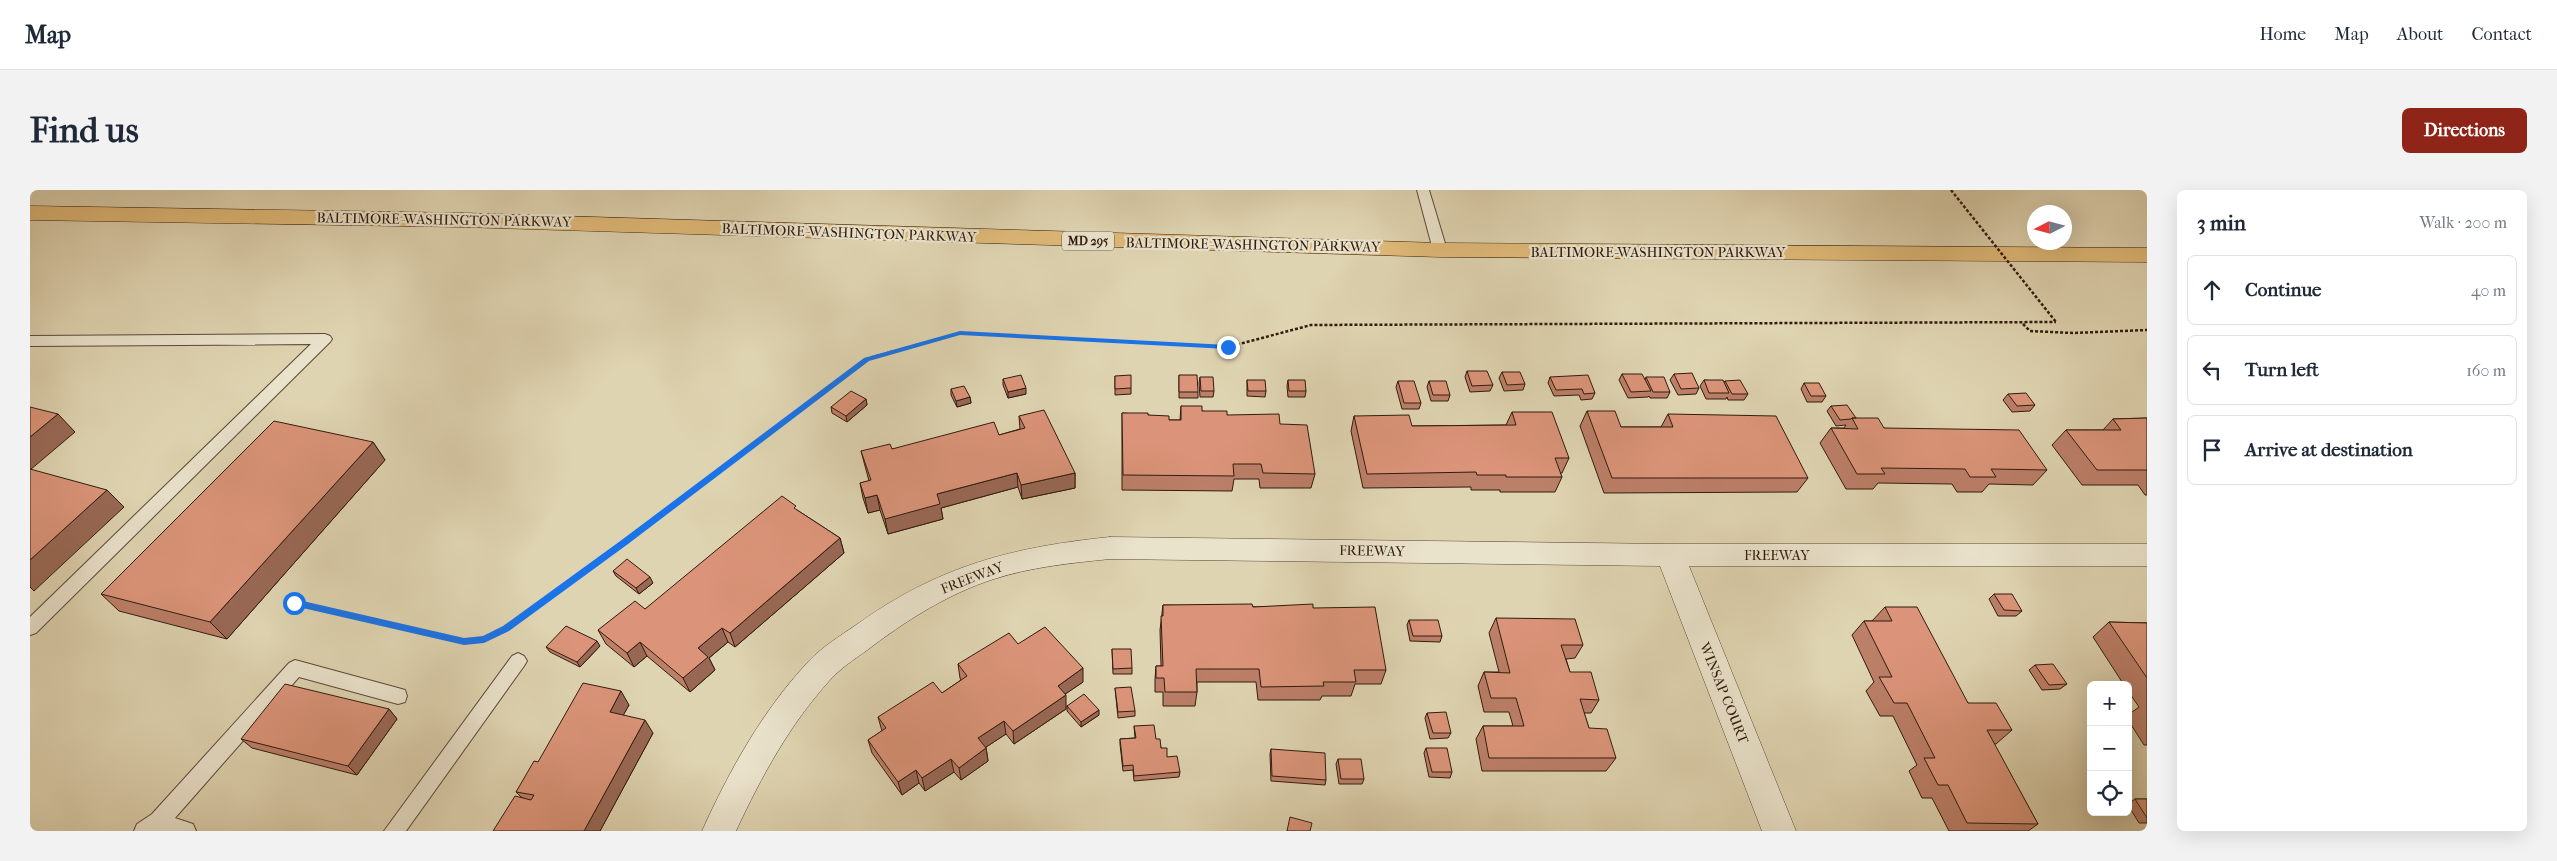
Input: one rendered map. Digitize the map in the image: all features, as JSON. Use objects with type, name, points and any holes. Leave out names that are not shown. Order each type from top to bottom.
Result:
[{"type":"highway","name":"BALTIMORE-WASHINGTON PARKWAY","points":[[30,213],[463,220],[1440,250],[2147,255]]},
{"type":"street","name":"FREEWAY","points":[[719,831],[738,791],[780,718],[820,669],[873,629],[921,600],[990,568],[1053,554],[1110,548],[1670,555],[2147,556]]},
{"type":"street","name":"WINSAP COURT","points":[[1670,555],[1779,831]]},
{"type":"lane","points":[[1424,190],[1440,250]]},
{"type":"lane","points":[[30,341],[325,339],[30,628]]},
{"type":"lane","points":[[394,831],[518,661]]},
{"type":"lane","points":[[152,826],[294,668],[398,696]]},
{"type":"lane","points":[[152,826],[186,831]]},
{"type":"path","points":[[294,603],[464,641],[484,639],[506,628],[626,542],[866,359],[960,333],[1228,347],[1311,325],[2056,322],[1951,190]]},
{"type":"path","points":[[2023,323],[2030,331],[2147,330]]},
{"type":"building","points":[[1467,371],[1487,371],[1493,385],[1472,386]]},
{"type":"building","points":[[1502,372],[1520,372],[1525,384],[1507,385]]},
{"type":"building","points":[[1692,373],[1699,388],[1681,389],[1674,374]]},
{"type":"building","points":[[1622,374],[1642,374],[1651,391],[1631,392]]},
{"type":"building","points":[[1021,375],[1026,388],[1008,392],[1003,379]]},
{"type":"building","points":[[1131,375],[1131,388],[1115,389],[1115,376]]},
{"type":"building","points":[[1179,375],[1197,375],[1198,392],[1179,392]]},
{"type":"building","points":[[1588,375],[1595,393],[1584,394],[1582,389],[1556,390],[1550,377]]},
{"type":"building","points":[[1200,377],[1213,377],[1214,391],[1201,391]]},
{"type":"building","points":[[1646,377],[1664,377],[1670,392],[1653,392]]},
{"type":"building","points":[[1247,380],[1265,380],[1266,391],[1248,391]]},
{"type":"building","points":[[1288,380],[1305,380],[1306,391],[1289,391]]},
{"type":"building","points":[[1704,380],[1723,380],[1729,393],[1709,393]]},
{"type":"building","points":[[1740,380],[1748,394],[1732,394],[1725,381]]},
{"type":"building","points":[[1398,381],[1414,381],[1421,403],[1404,403]]},
{"type":"building","points":[[1429,381],[1446,381],[1450,395],[1433,395]]},
{"type":"building","points":[[1804,383],[1819,383],[1826,396],[1811,396]]},
{"type":"building","points":[[964,386],[970,397],[956,401],[951,389]]},
{"type":"building","points":[[851,391],[866,399],[846,416],[831,407]]},
{"type":"building","points":[[2026,393],[2035,405],[2017,406],[2008,394]]},
{"type":"building","points":[[1847,405],[1856,418],[1840,420],[1831,406]]},
{"type":"building","points":[[1181,406],[1202,406],[1202,411],[1227,411],[1227,415],[1279,414],[1280,424],[1307,425],[1315,474],[1263,473],[1261,464],[1233,464],[1234,476],[1123,475],[1122,413],[1148,413],[1148,415],[1169,416],[1169,420],[1181,420]]},
{"type":"building","points":[[30,407],[58,414],[30,437]]},
{"type":"building","points":[[1044,410],[1075,473],[1021,485],[1017,473],[937,494],[940,504],[885,519],[877,495],[865,498],[860,483],[871,480],[861,451],[890,444],[892,449],[994,422],[999,435],[1025,428],[1019,416]]},
{"type":"building","points":[[1587,411],[1615,411],[1621,427],[1673,427],[1668,414],[1776,416],[1808,478],[1612,478]]},
{"type":"building","points":[[1512,412],[1552,412],[1569,458],[1555,458],[1562,477],[1506,477],[1506,475],[1477,475],[1476,472],[1367,474],[1354,416],[1409,415],[1412,426],[1516,425]]},
{"type":"building","points":[[1852,418],[1878,418],[1884,428],[2019,430],[2047,470],[1991,469],[1996,477],[1970,477],[1965,469],[1881,468],[1885,474],[1857,474],[1831,428],[1858,429]]},
{"type":"building","points":[[2147,418],[2147,470],[2097,470],[2066,430],[2121,430],[2113,419]]},
{"type":"building","points":[[274,421],[373,442],[210,622],[101,594]]},
{"type":"building","points":[[30,469],[107,490],[30,560]]},
{"type":"building","points":[[782,496],[796,506],[794,508],[840,538],[730,633],[722,628],[698,648],[708,657],[683,678],[640,642],[627,653],[598,630],[635,601],[645,609]]},
{"type":"building","points":[[627,559],[650,577],[636,588],[613,571]]},
{"type":"building","points":[[1994,594],[2012,594],[2022,611],[2004,610]]},
{"type":"building","points":[[1252,604],[1253,607],[1313,604],[1313,608],[1375,607],[1386,670],[1354,670],[1356,682],[1323,682],[1324,686],[1261,687],[1259,669],[1196,669],[1197,692],[1165,692],[1164,678],[1156,678],[1156,666],[1163,666],[1161,616],[1163,616],[1163,605]]},
{"type":"building","points":[[1885,607],[1917,607],[1968,703],[1996,703],[2012,730],[1987,730],[2038,824],[1967,823],[1948,785],[1938,785],[1924,758],[1935,758],[1907,703],[1894,703],[1879,677],[1892,677],[1864,621],[1892,621]]},
{"type":"building","points":[[1496,618],[1575,619],[1583,645],[1561,645],[1570,672],[1591,672],[1599,700],[1580,699],[1589,728],[1607,729],[1616,758],[1489,758],[1483,726],[1524,726],[1516,698],[1491,698],[1484,672],[1510,673]]},
{"type":"building","points":[[1409,620],[1438,620],[1442,636],[1413,636]]},
{"type":"building","points":[[2109,622],[2147,623],[2147,678]]},
{"type":"building","points":[[566,626],[597,641],[577,662],[546,647]]},
{"type":"building","points":[[1045,627],[1083,668],[1058,686],[1066,695],[1013,731],[1004,721],[978,738],[986,748],[959,768],[951,759],[922,778],[916,770],[898,782],[868,740],[886,728],[878,717],[933,682],[942,693],[967,676],[958,664],[1009,633],[1018,644]]},
{"type":"building","points":[[1112,649],[1131,649],[1132,668],[1113,669]]},
{"type":"building","points":[[2053,664],[2067,684],[2049,685],[2035,665]]},
{"type":"building","points":[[583,683],[621,691],[610,712],[645,720],[584,831],[493,831],[515,796],[531,800],[534,795],[516,792],[534,761],[538,762]]},
{"type":"building","points":[[285,684],[389,709],[348,766],[241,739]]},
{"type":"building","points":[[1131,687],[1135,711],[1118,712],[1115,688]]},
{"type":"building","points":[[1084,694],[1099,710],[1081,722],[1067,706]]},
{"type":"building","points":[[1446,712],[1451,733],[1433,733],[1427,713]]},
{"type":"building","points":[[1154,725],[1156,739],[1160,739],[1161,748],[1167,748],[1167,757],[1177,756],[1180,772],[1134,776],[1133,765],[1123,766],[1120,739],[1136,738],[1134,726]]},
{"type":"building","points":[[1426,748],[1447,748],[1452,772],[1432,772]]},
{"type":"building","points":[[1271,749],[1325,753],[1326,780],[1272,776]]},
{"type":"building","points":[[1338,759],[1361,759],[1364,779],[1341,779]]},
{"type":"building","points":[[2135,799],[2147,799],[2147,818]]},
{"type":"building","points":[[1290,817],[1312,823],[1310,831],[1287,831]]},
{"type":"route","points":[[294,603],[464,641],[484,639],[506,628],[626,542],[866,359],[960,333],[1228,347]]}]
